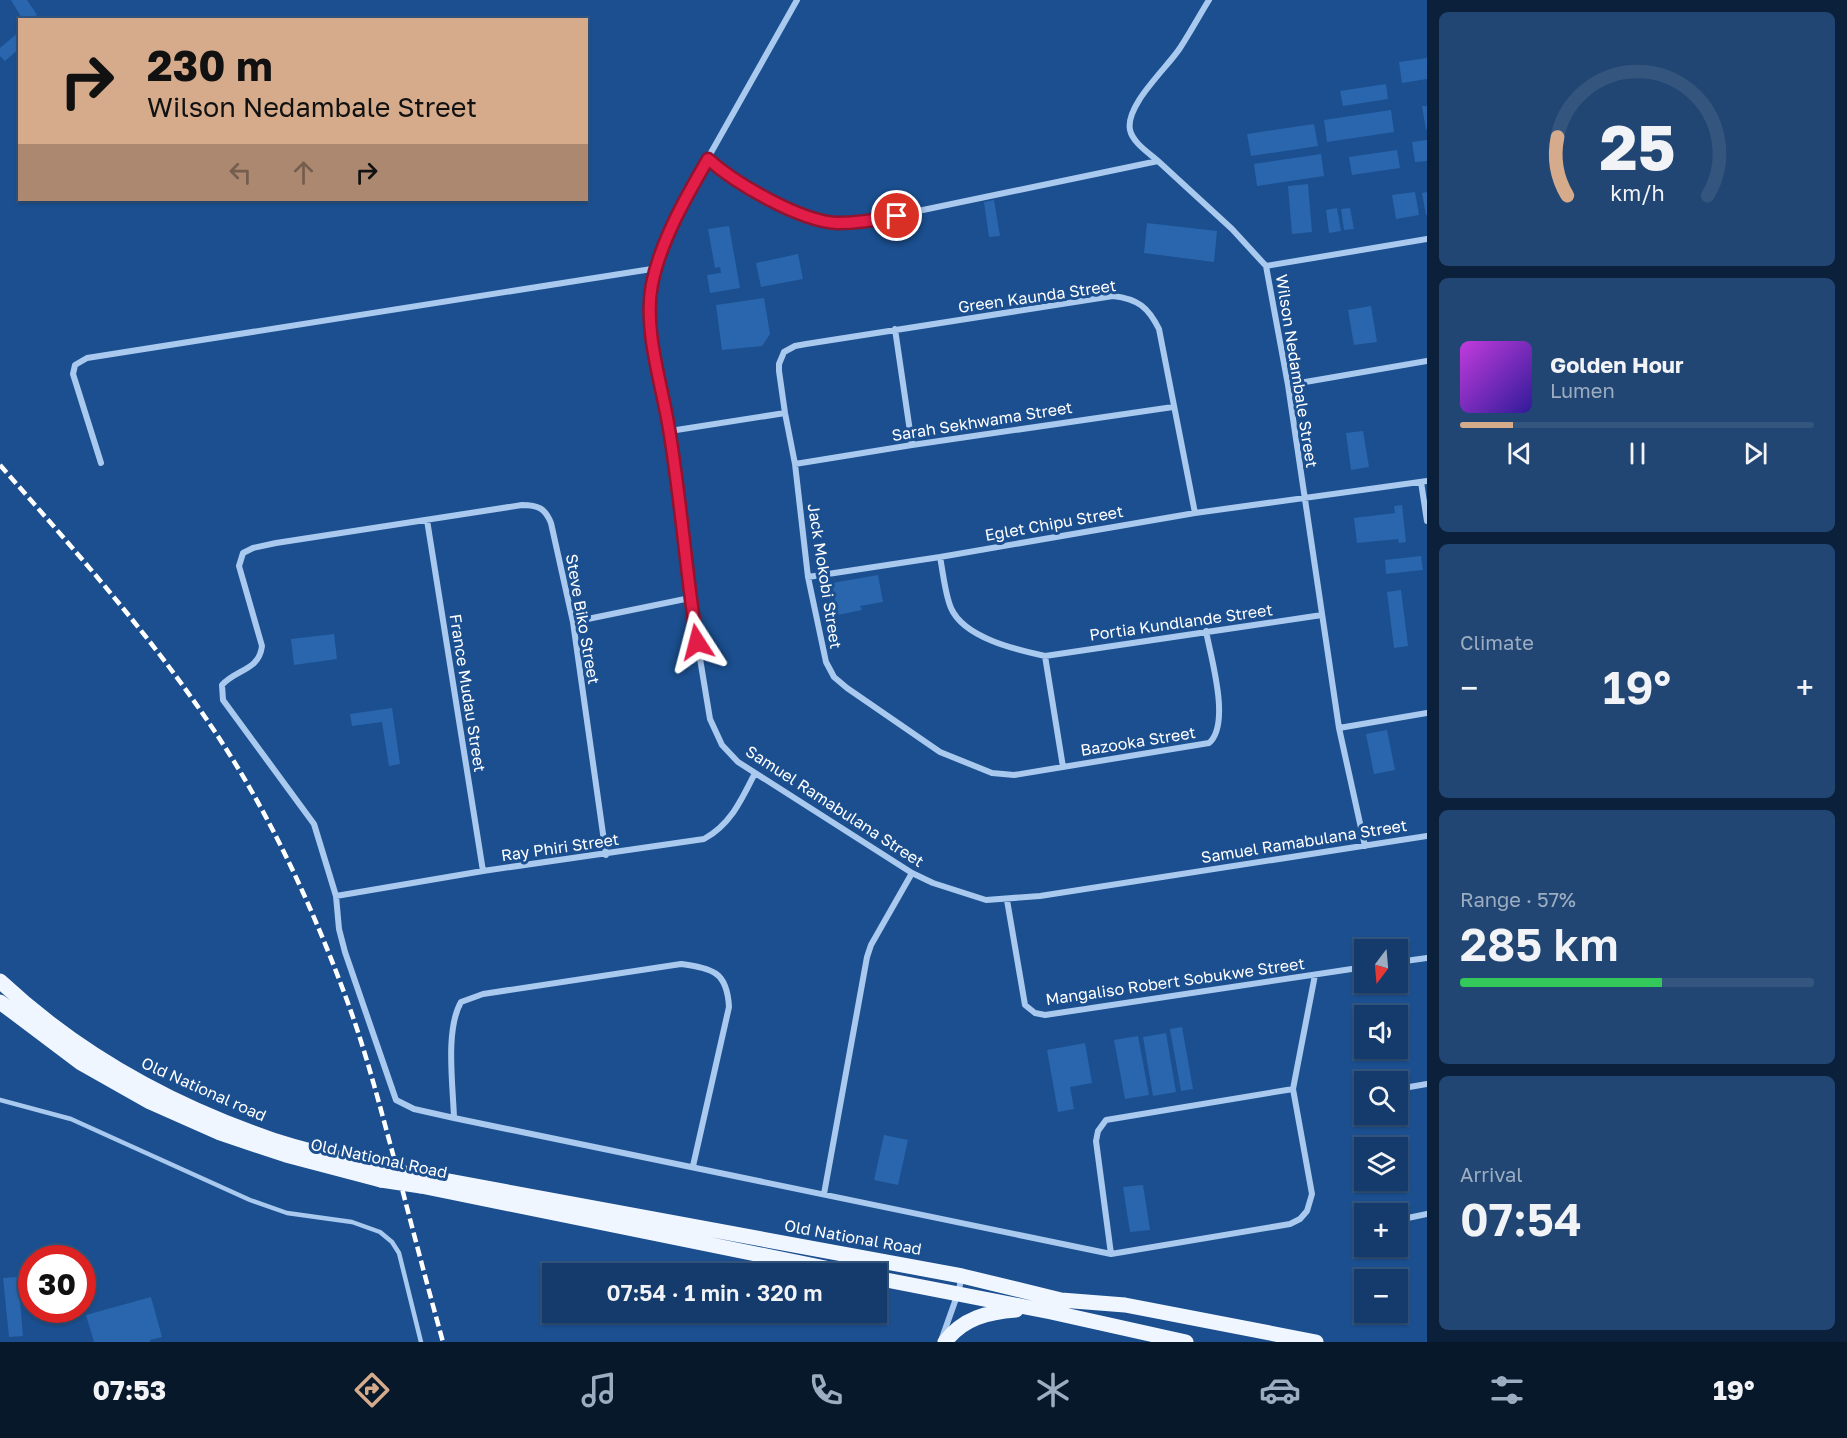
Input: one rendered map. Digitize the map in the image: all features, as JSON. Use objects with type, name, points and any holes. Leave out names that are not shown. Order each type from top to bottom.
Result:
[{"type":"main road","name":"Old National road","points":[[0,981],[84,1048],[170,1097],[225,1122],[382,1174]]},
{"type":"main road","name":"Old National Road","points":[[0,1002],[81,1063],[150,1102],[220,1133],[275,1152],[382,1174],[421,1186],[801,1263]]},
{"type":"main road","name":"Old National Road","points":[[382,1174],[411,1174],[962,1276],[1061,1300],[1125,1305],[1316,1342]]},
{"type":"main road","points":[[887,1280],[1186,1342]]},
{"type":"main road","points":[[945,1342],[962,1325],[980,1316],[1037,1310]]},
{"type":"street","name":"Samuel Ramabulana Street","points":[[797,0],[682,204],[652,283],[650,303],[651,329],[670,431],[690,598],[710,719],[716,734],[729,753],[738,762],[912,873],[933,883],[986,900],[1040,896],[1427,836]]},
{"type":"street","name":"Wilson Nedambale Street","points":[[1209,0],[1179,50],[1152,82],[1130,120],[1130,131],[1134,140],[1232,229],[1266,266],[1288,386],[1339,728],[1365,846]]},
{"type":"street","points":[[708,159],[735,181],[764,196],[802,214],[835,223],[875,220],[1158,161]]},
{"type":"street","points":[[1266,266],[1427,239]]},
{"type":"street","points":[[100,463],[73,374],[75,365],[87,358],[657,268]]},
{"type":"street","name":"Green Kaunda Street","points":[[784,413],[779,364],[781,356],[788,349],[895,329],[1113,296],[1129,298],[1142,305],[1152,315],[1159,329],[1195,513]]},
{"type":"street","points":[[895,329],[912,445]]},
{"type":"street","points":[[1288,386],[1427,361]]},
{"type":"street","name":"Sarah Sekhwama Street","points":[[795,465],[1173,406]]},
{"type":"street","points":[[670,431],[784,413]]},
{"type":"street","name":"Jack Mokobi Street","points":[[784,413],[795,465],[808,577],[826,662],[834,677],[940,752],[974,767],[992,773],[1014,775],[1063,767]]},
{"type":"street","points":[[1424,482],[1427,521]]},
{"type":"street","name":"Eglet Chipu Street","points":[[808,577],[1195,513],[1424,482]]},
{"type":"street","name":"Steve Biko Street","points":[[427,520],[522,505],[542,508],[547,513],[573,622],[606,855]]},
{"type":"street","points":[[427,520],[276,543],[246,551],[240,559],[240,566],[262,646],[261,655],[250,668],[230,677],[222,685],[223,700],[314,824],[336,896],[339,929],[345,952],[396,1100],[414,1109],[454,1118],[1111,1254],[1290,1224],[1300,1219],[1307,1211],[1312,1194],[1293,1089],[1316,975]]},
{"type":"street","name":"France Mudau Street","points":[[427,520],[483,871]]},
{"type":"street","points":[[940,556],[951,609],[963,622],[978,634],[1013,649],[1045,656],[1063,767]]},
{"type":"street","points":[[573,622],[690,598]]},
{"type":"street","name":"Portia Kundlande Street","points":[[1045,656],[1322,615]]},
{"type":"street","name":"Bazooka Street","points":[[1063,767],[1204,744],[1213,739],[1217,734],[1220,712],[1206,631]]},
{"type":"street","points":[[1339,728],[1427,712]]},
{"type":"street","name":"Ray Phiri Street","points":[[336,896],[483,871],[704,839],[714,834],[729,820],[755,773]]},
{"type":"street","points":[[824,1194],[867,957],[871,945],[912,873]]},
{"type":"street","name":"Mangaliso Robert Sobukwe Street","points":[[1007,900],[1025,1005],[1035,1013],[1056,1015],[1354,970]]},
{"type":"street","points":[[1408,961],[1427,958]]},
{"type":"street","points":[[454,1118],[452,1031],[461,1002],[483,994],[681,964],[704,967],[722,978],[728,991],[729,1007],[693,1166]]},
{"type":"street","points":[[1408,1087],[1427,1084]]},
{"type":"street","points":[[1111,1254],[1096,1141],[1098,1131],[1106,1120],[1293,1089]]},
{"type":"street","points":[[1408,1218],[1427,1214]]},
{"type":"street","points":[[940,1342],[962,1276]]},
{"type":"lane","points":[[0,1100],[71,1119],[239,1195],[287,1213],[352,1222],[380,1232],[392,1242],[399,1252],[421,1342]]},
{"type":"building","points":[[11,0],[27,0],[37,15],[33,18],[22,18]]},
{"type":"building","points":[[18,33],[18,50],[5,61],[0,56],[0,48]]},
{"type":"building","points":[[1427,58],[1427,79],[1402,83],[1399,62]]},
{"type":"building","points":[[1386,84],[1388,99],[1343,106],[1340,91]]},
{"type":"building","points":[[1422,106],[1427,106],[1426,130]]},
{"type":"building","points":[[1391,110],[1394,132],[1327,142],[1324,120]]},
{"type":"building","points":[[1314,124],[1318,146],[1251,156],[1247,134]]},
{"type":"building","points":[[1427,140],[1427,161],[1415,162],[1412,142]]},
{"type":"building","points":[[1397,150],[1400,168],[1352,175],[1349,157]]},
{"type":"building","points":[[1321,154],[1324,176],[1257,186],[1254,164]]},
{"type":"building","points":[[1308,184],[1312,232],[1292,234],[1288,186]]},
{"type":"building","points":[[1415,192],[1419,215],[1396,219],[1392,195]]},
{"type":"building","points":[[1427,192],[1427,215],[1426,215],[1422,193]]},
{"type":"building","points":[[994,200],[1000,236],[989,237],[984,202]]},
{"type":"building","points":[[1337,208],[1341,231],[1329,233],[1326,210]]},
{"type":"building","points":[[1350,208],[1354,229],[1344,230],[1341,209]]},
{"type":"building","points":[[1147,223],[1217,231],[1214,262],[1144,253]]},
{"type":"building","points":[[729,226],[740,288],[710,293],[707,275],[721,273],[720,267],[715,268],[708,229]]},
{"type":"building","points":[[798,254],[803,279],[761,287],[756,263]]},
{"type":"building","points":[[764,298],[770,334],[762,346],[722,350],[716,305]]},
{"type":"building","points":[[1371,306],[1377,342],[1354,345],[1348,310]]},
{"type":"building","points":[[1363,431],[1369,467],[1351,470],[1346,433]]},
{"type":"building","points":[[1402,505],[1406,542],[1399,543],[1398,539],[1357,543],[1354,518],[1395,513],[1394,506]]},
{"type":"building","points":[[1421,556],[1423,570],[1386,574],[1385,560]]},
{"type":"building","points":[[878,575],[883,602],[860,606],[862,610],[838,615],[832,583]]},
{"type":"building","points":[[1401,590],[1408,646],[1394,648],[1387,592]]},
{"type":"building","points":[[334,634],[337,659],[294,665],[291,639]]},
{"type":"building","points":[[392,708],[400,764],[389,766],[382,722],[352,726],[350,714]]},
{"type":"building","points":[[1387,730],[1395,770],[1374,774],[1366,734]]},
{"type":"building","points":[[1182,1027],[1193,1089],[1181,1091],[1170,1029]]},
{"type":"building","points":[[1166,1033],[1176,1092],[1153,1096],[1143,1037]]},
{"type":"building","points":[[1138,1036],[1149,1095],[1125,1099],[1114,1040]]},
{"type":"building","points":[[1085,1043],[1092,1083],[1070,1087],[1074,1109],[1058,1112],[1047,1050]]},
{"type":"building","points":[[884,1135],[908,1140],[898,1185],[874,1180]]},
{"type":"building","points":[[1143,1185],[1150,1230],[1130,1232],[1123,1187]]},
{"type":"building","points":[[18,1277],[18,1323],[22,1323],[23,1336],[9,1337],[3,1278]]},
{"type":"building","points":[[151,1297],[162,1337],[150,1340],[150,1342],[94,1342],[88,1323],[96,1323],[96,1312]]},
{"type":"railway","points":[[0,465],[156,649],[212,727],[238,768],[283,850],[322,937],[359,1035],[443,1342]]},
{"type":"route","points":[[697,642],[670,431],[651,329],[650,303],[652,283],[682,204],[708,159],[735,181],[802,214],[835,223],[897,216]]}]
